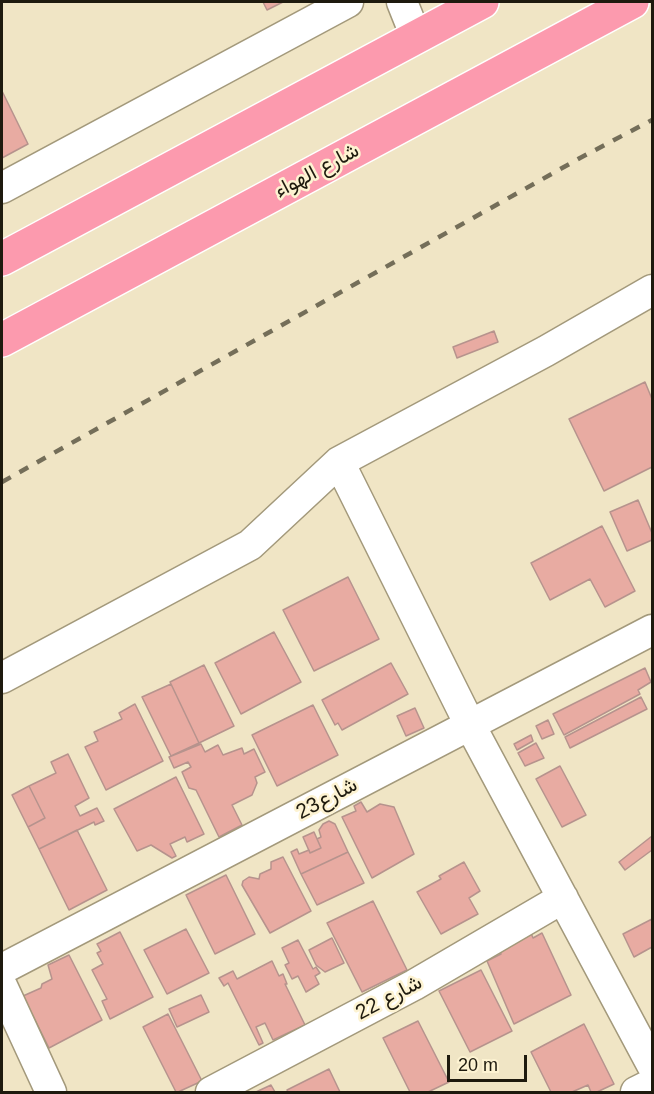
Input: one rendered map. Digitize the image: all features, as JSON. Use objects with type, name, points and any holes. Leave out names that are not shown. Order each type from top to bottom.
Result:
[{"type":"highway","points":[[2,259],[482,2]]},
{"type":"highway","name":"شارع الهواء","points":[[2,340],[632,2]]},
{"type":"street","points":[[2,188],[348,2]]},
{"type":"street","points":[[402,2],[416,37]]},
{"type":"street","points":[[2,678],[250,545],[339,462],[546,351],[652,290]]},
{"type":"street","points":[[339,462],[470,725],[652,1065]]},
{"type":"street","name":"شارع23","points":[[2,969],[652,630]]},
{"type":"street","name":"شارع 22","points":[[211,1092],[414,985],[563,898]]},
{"type":"street","points":[[2,986],[51,1092]]},
{"type":"street","points":[[636,1092],[652,1084]]},
{"type":"building","points":[[263,2],[283,2],[267,10]]},
{"type":"building","points":[[2,91],[28,144],[2,158]]},
{"type":"building","points":[[494,331],[498,342],[457,358],[453,347]]},
{"type":"building","points":[[645,382],[652,399],[652,467],[604,491],[569,419]]},
{"type":"building","points":[[638,500],[652,533],[652,540],[627,551],[610,512]]},
{"type":"building","points":[[602,526],[635,591],[605,607],[590,579],[550,600],[531,563]]},
{"type":"building","points":[[348,577],[379,639],[314,671],[283,610]]},
{"type":"building","points":[[274,632],[301,682],[241,714],[215,663]]},
{"type":"building","points":[[391,663],[408,694],[342,730],[338,723],[335,725],[322,700]]},
{"type":"building","points":[[204,665],[234,726],[199,743],[170,682]]},
{"type":"building","points":[[645,668],[651,682],[638,690],[640,694],[564,735],[553,714]]},
{"type":"building","points":[[171,684],[199,743],[171,756],[142,697]]},
{"type":"building","points":[[641,697],[647,709],[570,748],[565,737]]},
{"type":"building","points":[[135,704],[163,761],[106,790],[85,747],[98,741],[94,732],[122,719],[119,713]]},
{"type":"building","points":[[313,705],[338,755],[277,786],[252,735]]},
{"type":"building","points":[[415,708],[424,728],[406,736],[397,716]]},
{"type":"building","points":[[548,720],[554,734],[542,739],[536,726]]},
{"type":"building","points":[[531,735],[533,741],[517,750],[514,744]]},
{"type":"building","points":[[536,743],[544,758],[525,766],[518,753]]},
{"type":"building","points":[[201,744],[205,752],[218,745],[223,755],[242,748],[244,754],[254,749],[265,772],[255,777],[257,783],[252,795],[232,805],[242,825],[219,837],[196,790],[189,788],[182,772],[191,767],[188,762],[174,768],[169,757]]},
{"type":"building","points":[[68,754],[89,798],[75,806],[80,816],[97,808],[104,821],[95,825],[94,822],[39,849],[28,827],[45,818],[29,786],[56,773],[51,762]]},
{"type":"building","points":[[560,766],[586,815],[562,827],[536,779]]},
{"type":"building","points":[[176,777],[204,834],[187,842],[185,837],[170,844],[176,856],[172,858],[151,845],[137,851],[114,809]]},
{"type":"building","points":[[29,786],[45,818],[28,827],[12,795]]},
{"type":"building","points":[[361,802],[367,812],[380,804],[394,807],[414,854],[372,878],[342,817],[356,811],[354,806]]},
{"type":"building","points":[[329,821],[335,824],[348,852],[301,874],[291,852],[297,849],[299,854],[309,850],[310,853],[321,848],[317,839],[321,837],[319,830]]},
{"type":"building","points":[[77,830],[107,890],[69,910],[39,849]]},
{"type":"building","points":[[314,832],[321,848],[310,853],[303,837]]},
{"type":"building","points":[[652,836],[652,850],[625,870],[619,862]]},
{"type":"building","points":[[348,852],[364,883],[317,905],[301,874]]},
{"type":"building","points":[[283,857],[311,911],[270,933],[242,885],[243,881],[249,877],[259,879],[260,874],[271,869],[271,862]]},
{"type":"building","points":[[464,862],[480,891],[469,898],[478,914],[441,934],[417,892],[441,879],[439,876]]},
{"type":"building","points":[[226,875],[255,934],[215,954],[186,895]]},
{"type":"building","points":[[373,901],[407,970],[362,992],[327,923]]},
{"type":"building","points":[[652,919],[652,947],[634,957],[623,934]]},
{"type":"building","points":[[186,929],[209,973],[167,994],[144,950]]},
{"type":"building","points":[[120,932],[153,997],[110,1019],[102,1001],[107,999],[92,970],[103,964],[97,953],[101,951],[97,944]]},
{"type":"building","points":[[531,933],[533,938],[542,933],[571,995],[514,1024],[487,961],[501,954],[500,948]]},
{"type":"building","points":[[332,938],[344,963],[325,972],[316,965],[309,950]]},
{"type":"building","points":[[298,940],[313,969],[316,967],[320,973],[315,976],[319,984],[306,992],[298,976],[292,979],[285,965],[289,963],[282,948]]},
{"type":"building","points":[[69,955],[102,1020],[49,1048],[23,996],[41,988],[42,984],[52,979],[48,965]]},
{"type":"building","points":[[272,961],[279,976],[283,974],[287,984],[285,984],[305,1025],[273,1040],[265,1023],[256,1027],[263,1043],[259,1045],[228,983],[224,986],[219,978],[233,971],[237,979]]},
{"type":"building","points":[[481,970],[512,1031],[470,1052],[439,991]]},
{"type":"building","points":[[201,995],[209,1012],[177,1027],[169,1009]]},
{"type":"building","points":[[168,1014],[202,1081],[178,1092],[143,1027]]},
{"type":"building","points":[[418,1021],[449,1082],[428,1092],[410,1092],[383,1038]]},
{"type":"building","points":[[584,1024],[614,1084],[597,1092],[591,1092],[588,1085],[572,1092],[551,1092],[531,1052]]},
{"type":"building","points":[[329,1069],[340,1092],[288,1092],[287,1090]]},
{"type":"building","points":[[271,1085],[275,1092],[256,1092]]},
{"type":"railway","points":[[2,482],[580,158],[652,120]]}]
